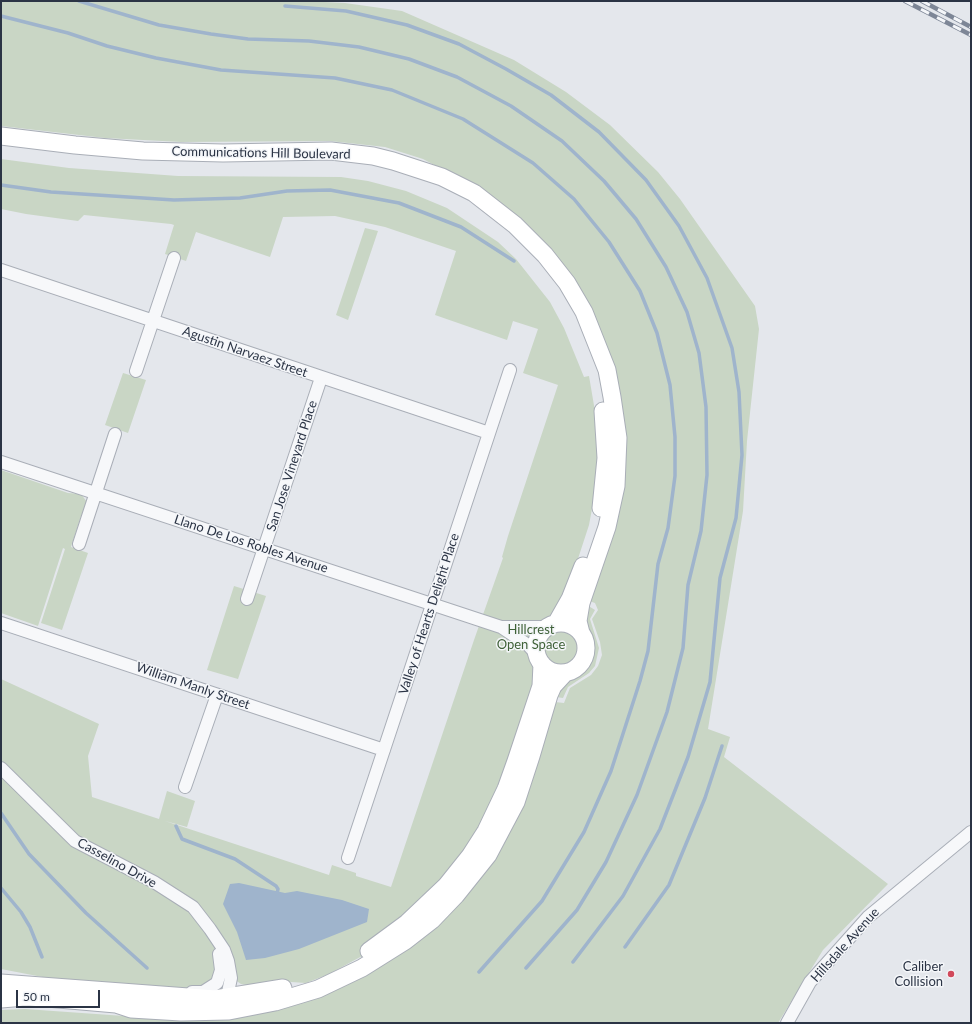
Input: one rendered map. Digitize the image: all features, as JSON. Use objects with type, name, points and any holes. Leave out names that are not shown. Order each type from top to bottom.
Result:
[{"type":"street","name":"Communications Hill Boulevard","points":[[1,136],[143,151],[223,153],[332,151],[373,156],[394,161],[442,177],[474,193],[515,225],[545,255],[567,283],[584,312],[607,370],[612,397],[618,438],[616,486],[607,527],[581,603],[578,621],[581,633]]},
{"type":"street","name":"Communications Hill Boulevard","points":[[1,146],[97,157],[160,161],[326,161],[363,164],[394,171],[434,186],[472,206],[506,231],[540,266],[570,309],[593,363],[602,402],[606,458],[601,508],[580,576],[570,600],[551,624]]},
{"type":"street","points":[[136,370],[174,258]]},
{"type":"street","name":"Agustin Narvaez Street","points":[[1,270],[489,433]]},
{"type":"street","name":"Valley of Hearts Delight Place","points":[[348,858],[510,370]]},
{"type":"street","name":"San Jose Vineyard Place","points":[[247,598],[321,378]]},
{"type":"street","points":[[79,544],[97,493],[115,434]]},
{"type":"street","name":"Llano De Los Robles Avenue","points":[[1,462],[501,627],[528,645],[539,659]]},
{"type":"street","name":"William Manly Street","points":[[1,623],[384,750]]},
{"type":"street","points":[[1,983],[113,997],[131,1009],[200,1013],[229,1011],[275,1002],[324,986],[362,968],[405,941],[432,920],[456,895],[488,855],[516,802],[553,686],[565,673],[575,669],[585,658],[586,645],[581,633],[572,624],[551,624],[536,640],[541,686],[506,789],[486,831],[470,856],[446,886],[401,928],[364,955],[329,974],[306,983],[279,989],[215,999],[125,994],[113,997],[25,997],[1,999]]},
{"type":"street","name":"Llano De Los Robles Avenue","points":[[501,627],[551,624]]},
{"type":"street","points":[[539,659],[552,672],[565,673]]},
{"type":"street","points":[[184,787],[217,695]]},
{"type":"street","name":"Casselino Drive","points":[[1,768],[75,841],[154,882],[193,908],[224,950],[228,961],[231,978],[227,997]]},
{"type":"street","name":"Hillsdale Avenue","points":[[787,1023],[810,982],[868,917],[971,834]]},
{"type":"street","points":[[113,997],[128,988],[203,992],[212,988],[220,977],[221,964],[217,939]]},
{"type":"green space","points":[[1,1],[303,1],[345,3],[402,11],[514,60],[566,92],[610,125],[658,172],[680,199],[755,306],[759,329],[747,441],[743,511],[708,729],[730,737],[724,757],[888,884],[823,950],[778,1023],[1,1023],[1,1010],[25,1009],[181,1020],[247,1016],[409,946],[555,702],[564,703],[570,688],[591,675],[598,666],[602,655],[600,642],[592,619],[598,610],[595,603],[589,601],[622,485],[589,309],[477,188],[423,159],[385,147],[330,141],[181,142],[105,138],[1,126]]},
{"type":"green space","name":"Hillcrest Open Space","points":[[1,159],[69,168],[178,176],[341,177],[368,181],[406,191],[447,208],[498,242],[516,259],[550,302],[564,328],[584,377],[589,376],[599,435],[597,482],[589,525],[573,574],[587,605],[595,610],[590,619],[599,648],[595,666],[589,673],[568,687],[563,698],[556,697],[470,856],[364,955],[329,974],[306,983],[276,981],[251,986],[241,984],[221,970],[203,992],[110,990],[1,969],[1,679],[99,724],[88,756],[92,797],[159,819],[167,791],[195,801],[187,827],[165,821],[329,875],[332,865],[356,873],[356,876],[391,887],[503,558],[508,536],[558,385],[523,373],[538,329],[513,321],[507,340],[435,315],[456,251],[385,227],[335,216],[283,217],[270,257],[196,232],[186,261],[165,254],[174,225],[171,224],[84,215],[78,221],[1,209]]},
{"type":"green space","points":[[365,228],[378,231],[348,320],[336,315]]},
{"type":"green space","points":[[123,373],[146,380],[128,433],[105,425]]},
{"type":"green space","points":[[1,470],[68,493],[81,494],[87,502],[71,547],[88,553],[62,630],[41,623],[65,549],[63,548],[38,626],[1,613]]},
{"type":"green space","points":[[234,586],[266,596],[238,679],[207,670]]},
{"type":"water","points":[[239,883],[285,893],[297,891],[342,900],[369,909],[367,922],[299,949],[265,958],[246,960],[237,932],[223,904],[230,884]]},
{"type":"waterway","points":[[79,1],[159,25],[211,34],[248,39],[309,41],[359,47],[409,59],[457,77],[511,106],[562,141],[604,181],[636,219],[666,267],[687,312],[699,353],[706,407],[707,475],[701,531],[688,585],[683,648],[667,712],[637,795],[606,862],[577,910],[526,968]]},
{"type":"waterway","points":[[285,6],[346,11],[407,25],[459,44],[551,95],[599,132],[646,180],[679,226],[707,278],[732,348],[739,392],[742,455],[736,518],[720,578],[710,682],[688,757],[660,829],[623,896],[573,962]]},
{"type":"waterway","points":[[1,16],[68,33],[107,46],[156,58],[221,70],[335,78],[392,90],[463,119],[533,163],[574,199],[609,242],[640,291],[657,333],[670,385],[675,437],[675,476],[668,528],[658,564],[648,651],[611,771],[584,832],[542,901],[479,972]]},
{"type":"waterway","points":[[1,185],[51,192],[174,200],[240,198],[287,191],[330,190],[399,203],[461,227],[514,261]]},
{"type":"waterway","points":[[625,947],[669,885],[705,798],[722,746]]},
{"type":"waterway","points":[[1,813],[29,854],[86,913],[147,968]]},
{"type":"waterway","points":[[176,826],[182,839],[235,859],[276,886],[278,889],[277,894]]},
{"type":"waterway","points":[[1,888],[21,912],[30,927],[42,957]]},
{"type":"railway","points":[[905,1],[971,35]]},
{"type":"railway","points":[[922,1],[971,27]]},
{"type":"place","name":"Caliber Collision","points":[[951,974]]}]
